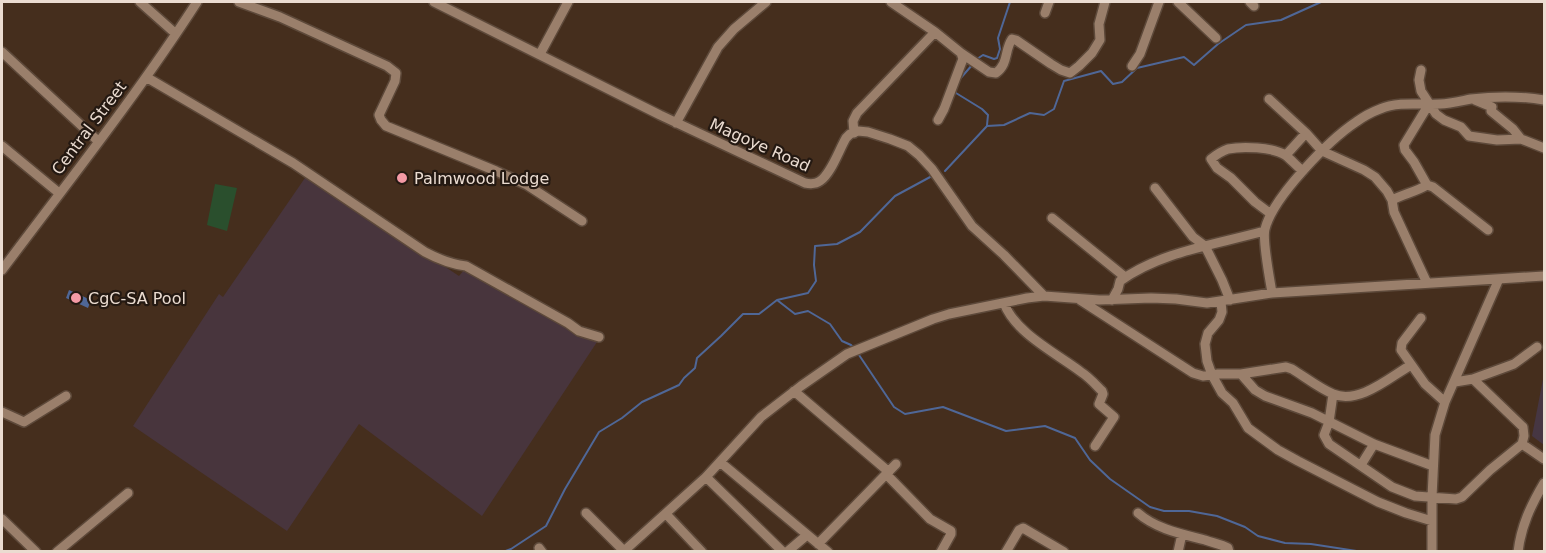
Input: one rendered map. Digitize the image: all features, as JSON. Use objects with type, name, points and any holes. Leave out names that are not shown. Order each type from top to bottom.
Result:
[{"type":"street","points":[[140,2],[176,34]]},
{"type":"street","name":"Central Street","points":[[2,270],[146,77],[197,2]]},
{"type":"street","points":[[239,2],[387,66],[396,73],[395,81],[379,115],[386,126],[527,185],[582,221]]},
{"type":"street","name":"Magoye Road","points":[[434,2],[676,123],[786,176],[806,183],[811,184],[822,180],[846,138],[855,133]]},
{"type":"street","points":[[540,54],[568,2]]},
{"type":"street","points":[[676,123],[718,46],[766,2]]},
{"type":"street","points":[[891,2],[989,72],[996,73],[1003,67],[1012,39],[1061,70],[1070,72],[1079,66],[1100,40],[1099,24],[1105,2]]},
{"type":"street","points":[[1045,13],[1049,2]]},
{"type":"street","points":[[1132,66],[1140,54],[1159,2]]},
{"type":"street","points":[[1178,2],[1216,38]]},
{"type":"street","points":[[935,32],[857,113],[853,121],[855,133],[868,132],[890,139],[919,155],[932,169],[972,226],[996,247],[1044,297]]},
{"type":"street","points":[[2,52],[98,141]]},
{"type":"street","points":[[938,120],[963,59],[961,53]]},
{"type":"street","points":[[1421,70],[1419,80],[1421,91],[1428,104],[1436,114],[1461,127],[1469,136],[1497,140],[1521,139],[1545,148]]},
{"type":"street","points":[[146,77],[293,163],[437,259],[466,266],[579,331],[599,337]]},
{"type":"street","points":[[1272,293],[1264,231],[1271,214],[1303,171],[1356,121],[1397,104],[1441,105],[1499,96],[1523,96],[1545,100]]},
{"type":"street","points":[[1269,99],[1322,151],[1364,170],[1375,177],[1387,190],[1394,212],[1427,283]]},
{"type":"street","points":[[1472,99],[1492,106],[1491,111],[1513,129],[1521,139]]},
{"type":"street","points":[[1428,104],[1404,145],[1405,150],[1427,185],[1488,230]]},
{"type":"street","points":[[1286,155],[1306,133]]},
{"type":"street","points":[[2,146],[59,193]]},
{"type":"street","points":[[1271,214],[1217,168],[1211,159],[1227,149],[1266,148],[1286,155],[1303,171]]},
{"type":"street","points":[[1392,200],[1406,193],[1420,190],[1427,185]]},
{"type":"street","points":[[1155,188],[1193,237],[1205,246],[1222,280],[1226,301],[1219,320],[1208,333],[1205,344],[1207,361],[1222,393],[1233,403],[1248,428],[1298,461],[1378,502],[1432,521]]},
{"type":"street","points":[[1052,218],[1125,277]]},
{"type":"street","points":[[1112,300],[1120,281],[1142,267],[1174,254],[1264,231]]},
{"type":"street","points":[[586,513],[624,551],[706,477],[761,417],[846,354],[933,320],[966,310],[1044,297],[1112,300],[1151,298],[1199,303],[1272,293],[1545,276]]},
{"type":"street","points":[[1432,552],[1435,435],[1445,402],[1499,279]]},
{"type":"street","points":[[1078,299],[1192,373],[1203,376],[1241,374],[1286,367],[1333,394],[1351,397],[1360,395],[1411,365]]},
{"type":"street","points":[[1004,303],[1011,318],[1021,328],[1082,372],[1102,391],[1099,404],[1114,417],[1095,446]]},
{"type":"street","points":[[1421,318],[1400,347],[1425,384],[1445,402]]},
{"type":"street","points":[[1455,382],[1473,379],[1514,364],[1537,347]]},
{"type":"street","points":[[1241,374],[1255,390],[1265,396],[1312,413],[1374,444],[1433,466]]},
{"type":"street","points":[[1333,394],[1329,422],[1324,435],[1329,444],[1392,487],[1415,496],[1456,499],[1462,497],[1522,444],[1524,436],[1523,427],[1473,379]]},
{"type":"street","points":[[794,391],[891,470],[922,512],[951,531],[941,552]]},
{"type":"street","points":[[2,412],[24,422],[66,396]]},
{"type":"street","points":[[1361,465],[1374,444]]},
{"type":"street","points":[[1522,444],[1545,459]]},
{"type":"street","points":[[720,462],[828,552]]},
{"type":"street","points":[[818,544],[891,470]]},
{"type":"street","points":[[706,477],[785,552],[807,535]]},
{"type":"street","points":[[1518,552],[1523,526],[1534,500],[1545,483]]},
{"type":"street","points":[[57,552],[128,493]]},
{"type":"street","points":[[1138,513],[1155,525],[1218,543],[1228,548],[1228,552]]},
{"type":"street","points":[[666,514],[702,552]]},
{"type":"street","points":[[2,519],[36,552]]},
{"type":"street","points":[[1006,552],[1019,530],[1023,528],[1064,552]]},
{"type":"street","points":[[1178,552],[1182,534]]},
{"type":"shaded area","points":[[307,175],[459,276],[464,270],[597,342],[482,516],[359,424],[287,531],[133,426],[219,294],[223,297]]},
{"type":"shaded area","points":[[1544,374],[1544,445],[1532,436]]},
{"type":"green space","points":[[215,184],[237,188],[227,231],[207,225]]},
{"type":"water","points":[[69,290],[91,300],[88,308],[66,298]]},
{"type":"waterway","points":[[977,59],[983,55],[997,58],[1000,49],[998,38],[1010,2]]},
{"type":"waterway","points":[[945,171],[987,126],[1004,125],[1030,113],[1044,115],[1054,109],[1064,81],[1101,71],[1113,84],[1122,82],[1137,68],[1184,57],[1194,65],[1218,44],[1246,25],[1281,20],[1321,2]]},
{"type":"waterway","points":[[959,80],[973,64]]},
{"type":"waterway","points":[[956,88],[956,93],[988,115],[987,125]]},
{"type":"waterway","points":[[503,552],[546,526],[599,432],[642,402],[679,385],[695,368],[697,358],[743,314],[759,314],[777,300],[808,293],[816,281],[815,246],[837,244],[860,232],[895,196],[932,176]]},
{"type":"waterway","points":[[777,300],[795,314],[808,311],[830,324],[842,341],[854,348]]},
{"type":"waterway","points":[[857,352],[894,407],[905,414],[943,407],[1006,431],[1045,426],[1075,438],[1090,460],[1110,479],[1150,507],[1164,511],[1189,511],[1217,516],[1245,527],[1258,536],[1285,543],[1311,544],[1363,552]]},
{"type":"waterway","points":[[1385,552],[1389,551]]},
{"type":"place","name":"Palmwood Lodge","points":[[402,178]]},
{"type":"place","name":"CgC-SA Pool","points":[[76,298]]}]
